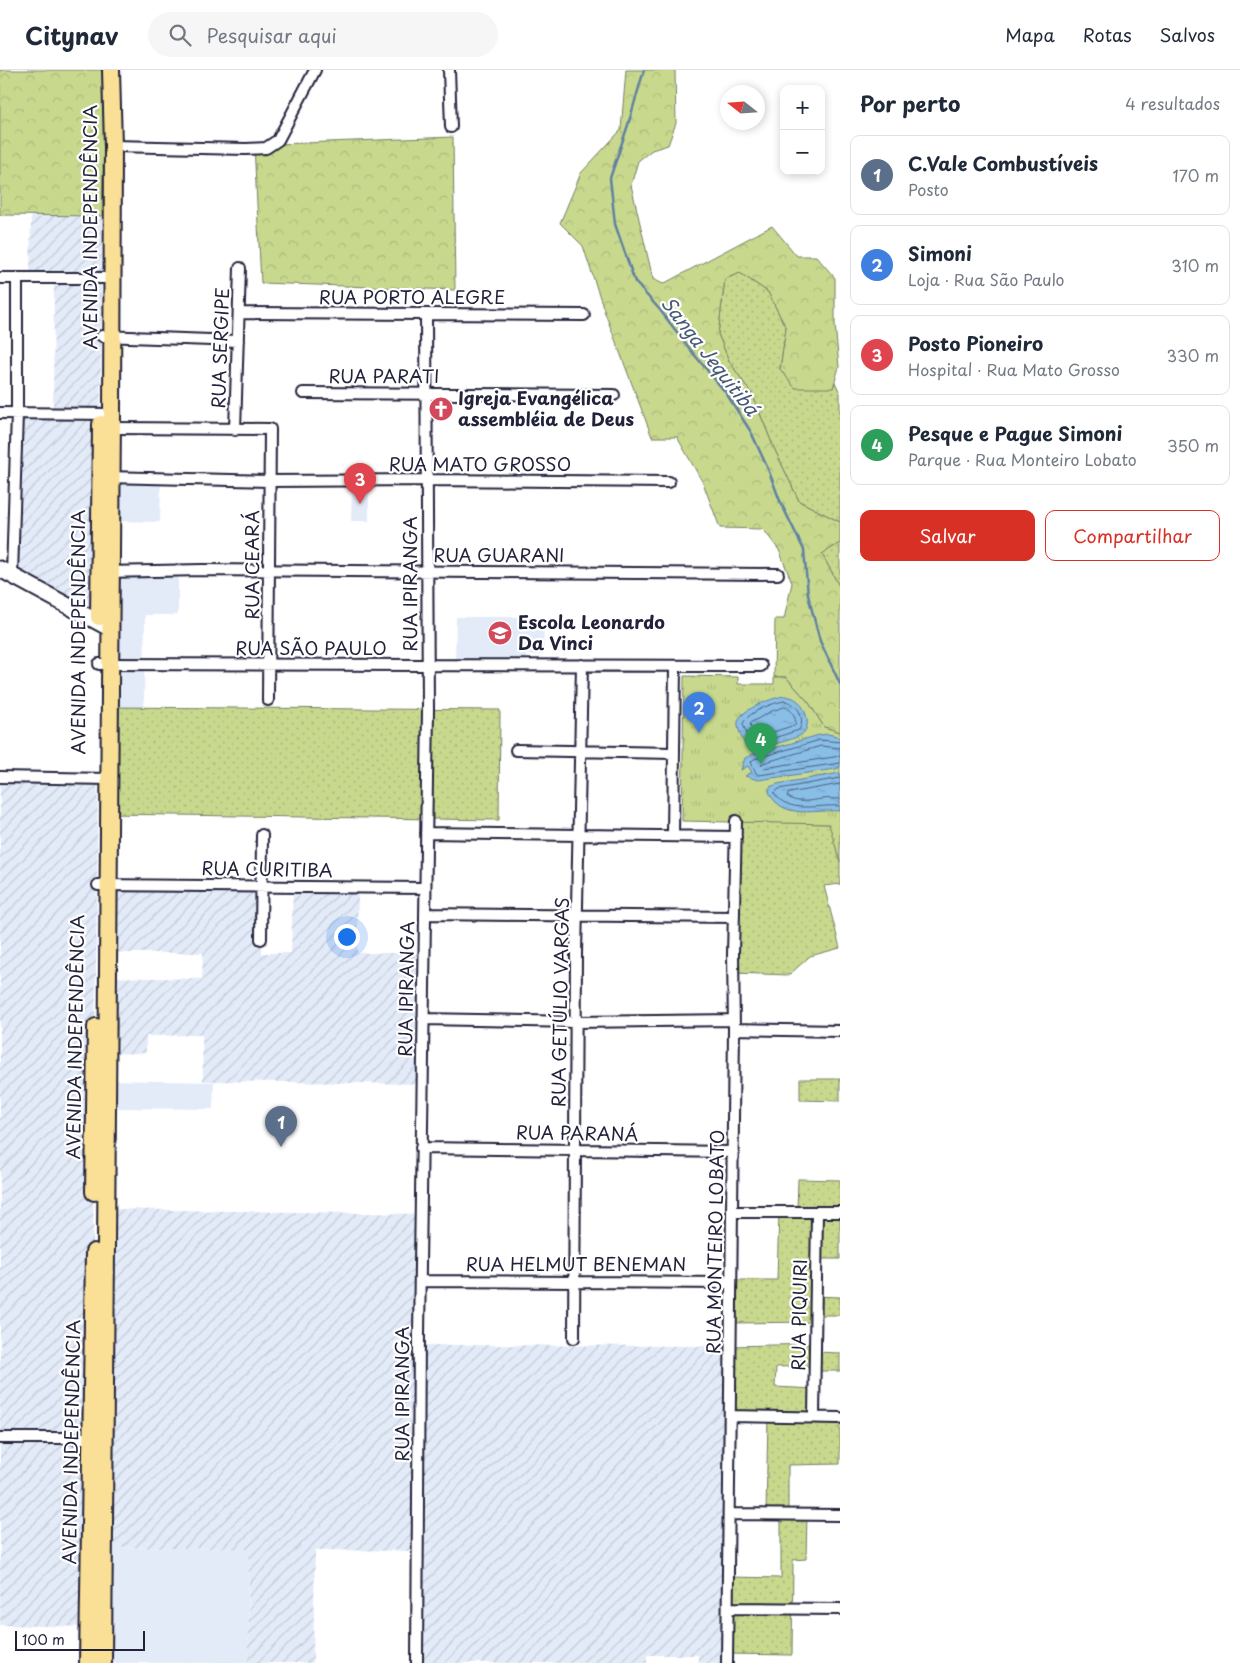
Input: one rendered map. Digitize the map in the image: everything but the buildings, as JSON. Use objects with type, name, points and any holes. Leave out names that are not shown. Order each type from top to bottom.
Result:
[{"type":"main road","points":[[110,92],[111,70]]},
{"type":"main road","name":"AVENIDA INDEPENDÊNCIA","points":[[107,251],[113,146],[110,92]]},
{"type":"main road","name":"AVENIDA INDEPENDÊNCIA","points":[[103,1663],[97,1584],[105,572],[109,418],[104,140],[110,92]]},
{"type":"main road","name":"AVENIDA INDEPENDÊNCIA","points":[[88,1663],[97,1584]]},
{"type":"street","points":[[113,146],[266,148],[278,140],[316,70]]},
{"type":"street","points":[[449,70],[451,127]]},
{"type":"street","name":"RUA SERGIPE","points":[[235,430],[240,268]]},
{"type":"street","points":[[0,278],[107,278]]},
{"type":"street","points":[[17,278],[17,412],[6,572],[105,626]]},
{"type":"street","name":"RUA PORTO ALEGRE","points":[[239,313],[584,315]]},
{"type":"street","name":"RUA IPIRANGA","points":[[417,1663],[426,833],[426,315]]},
{"type":"street","points":[[107,336],[238,341]]},
{"type":"street","name":"RUA PARATI","points":[[303,394],[614,395]]},
{"type":"street","points":[[0,413],[17,412],[109,418],[235,430]]},
{"type":"street","name":"RUA CEARÁ","points":[[235,430],[270,429],[268,700]]},
{"type":"street","name":"RUA MATO GROSSO","points":[[106,477],[269,481],[669,482]]},
{"type":"street","name":"RUA GUARANI","points":[[105,572],[202,570],[270,572],[778,574]]},
{"type":"street","name":"RUA SÃO PAULO","points":[[105,664],[762,666]]},
{"type":"street","name":"RUA GETÚLIO VARGAS","points":[[574,1338],[576,1022],[582,665]]},
{"type":"street","points":[[673,836],[675,666]]},
{"type":"street","points":[[516,750],[674,753]]},
{"type":"street","points":[[0,777],[104,779]]},
{"type":"street","name":"RUA MONTEIRO LOBATO","points":[[727,1663],[736,821]]},
{"type":"street","points":[[426,833],[736,837]]},
{"type":"street","points":[[261,939],[262,835]]},
{"type":"street","name":"RUA CURITIBA","points":[[103,885],[425,888]]},
{"type":"street","points":[[425,914],[734,917]]},
{"type":"street","points":[[424,1019],[734,1024],[840,1032]]},
{"type":"street","name":"RUA PARANÁ","points":[[422,1148],[733,1152]]},
{"type":"street","points":[[732,1212],[840,1212]]},
{"type":"street","name":"RUA PIQUIRI","points":[[814,1418],[817,1212]]},
{"type":"street","name":"RUA HELMUT BENEMAN","points":[[420,1280],[731,1283]]},
{"type":"street","points":[[730,1416],[840,1418]]},
{"type":"street","points":[[0,1438],[98,1438]]},
{"type":"street","points":[[729,1514],[840,1515]]},
{"type":"street","points":[[728,1608],[840,1609]]},
{"type":"shaded area","points":[[31,215],[102,216],[99,623],[12,575],[17,413],[53,413],[54,278],[30,278]]},
{"type":"shaded area","points":[[112,477],[161,479],[160,522],[111,521]]},
{"type":"shaded area","points":[[369,485],[369,521],[351,521],[352,486]]},
{"type":"shaded area","points":[[178,570],[178,615],[145,615],[144,708],[109,707],[111,571]]},
{"type":"shaded area","name":"Escola Leonardo Da Vinci","points":[[456,617],[544,617],[543,655],[526,655],[525,666],[455,666]]},
{"type":"shaded area","points":[[0,777],[98,779],[89,1627],[0,1625]]},
{"type":"shaded area","points":[[108,885],[262,886],[262,953],[291,953],[293,887],[358,887],[357,953],[424,953],[422,1084],[203,1081],[202,1035],[146,1036],[146,1053],[107,1054],[107,977],[202,979],[203,953],[108,953]]},
{"type":"shaded area","points":[[107,1080],[214,1082],[213,1109],[107,1108]]},
{"type":"shaded area","points":[[105,1209],[421,1214],[419,1345],[731,1346],[727,1663],[698,1663],[698,1655],[647,1655],[647,1663],[417,1663],[418,1551],[315,1550],[313,1663],[248,1663],[249,1549],[104,1547]]},
{"type":"shaded area","points":[[104,1547],[249,1549],[248,1663],[103,1663]]},
{"type":"green space","points":[[0,70],[111,70],[104,140],[102,216],[0,215]]},
{"type":"green space","points":[[626,70],[675,70],[676,123],[668,145],[652,150],[638,161],[631,185],[653,279],[663,284],[772,226],[797,256],[816,256],[835,278],[835,324],[839,367],[833,388],[795,388],[780,369],[786,328],[768,292],[740,273],[725,279],[718,334],[729,361],[753,396],[773,446],[799,501],[840,522],[840,543],[822,554],[840,588],[840,732],[824,727],[809,703],[786,677],[774,677],[775,619],[784,619],[792,583],[779,550],[763,529],[720,528],[703,483],[677,437],[652,437],[605,313],[583,246],[560,223],[581,173],[621,130]]},
{"type":"green space","points":[[453,137],[455,290],[261,283],[254,145]]},
{"type":"green space","points":[[740,273],[768,292],[786,328],[780,369],[833,388],[835,382],[840,393],[840,522],[799,501],[773,446],[753,396],[729,361],[718,334],[725,279]]},
{"type":"green space","points":[[840,543],[840,588],[822,554]]},
{"type":"green space","points":[[684,676],[738,677],[738,684],[774,684],[774,677],[786,677],[809,703],[824,727],[840,732],[840,862],[829,824],[682,821]]},
{"type":"green space","points":[[109,707],[500,710],[499,820],[109,814]]},
{"type":"green space","points":[[736,821],[830,824],[840,862],[840,884],[824,886],[840,948],[810,956],[789,975],[733,973]]},
{"type":"green space","points":[[800,1079],[840,1079],[840,1101],[800,1100]]},
{"type":"green space","points":[[798,1179],[840,1180],[840,1259],[817,1259],[816,1296],[840,1297],[840,1315],[816,1315],[816,1322],[731,1323],[731,1280],[777,1280],[779,1212],[797,1212]]},
{"type":"green space","points":[[815,1344],[815,1352],[840,1353],[840,1371],[815,1371],[815,1366],[776,1367],[775,1387],[815,1389],[814,1417],[840,1418],[840,1464],[788,1465],[788,1514],[807,1514],[806,1559],[793,1560],[792,1655],[727,1654],[728,1577],[781,1578],[781,1514],[766,1514],[768,1417],[730,1416],[731,1346]]},
{"type":"water","points":[[785,696],[794,699],[802,705],[807,718],[805,731],[797,737],[774,744],[745,745],[738,728],[740,717],[758,705]]},
{"type":"water","points":[[828,734],[837,736],[840,739],[840,767],[836,769],[758,780],[745,776],[752,772],[748,766],[741,770],[745,758],[751,755]]},
{"type":"water","points":[[840,773],[840,811],[800,812],[791,810],[782,807],[769,792],[770,787],[777,784]]},
{"type":"waterway","name":"Sanga Jequitibá","points":[[644,70],[610,178],[615,224],[635,282],[660,310],[726,393],[751,432],[780,501],[804,550],[808,595],[820,641],[840,684]]},
{"type":"place","name":"Igreja Evangélica assembléia de Deus","points":[[441,409]]},
{"type":"place","name":"Posto Pioneiro","points":[[360,504]]},
{"type":"place","name":"Escola Leonardo Da Vinci","points":[[500,633]]},
{"type":"place","name":"Simoni","points":[[699,733]]},
{"type":"place","name":"Pesque e Pague Simoni","points":[[761,764]]},
{"type":"place","name":"C.Vale Combustíveis","points":[[281,1147]]}]
